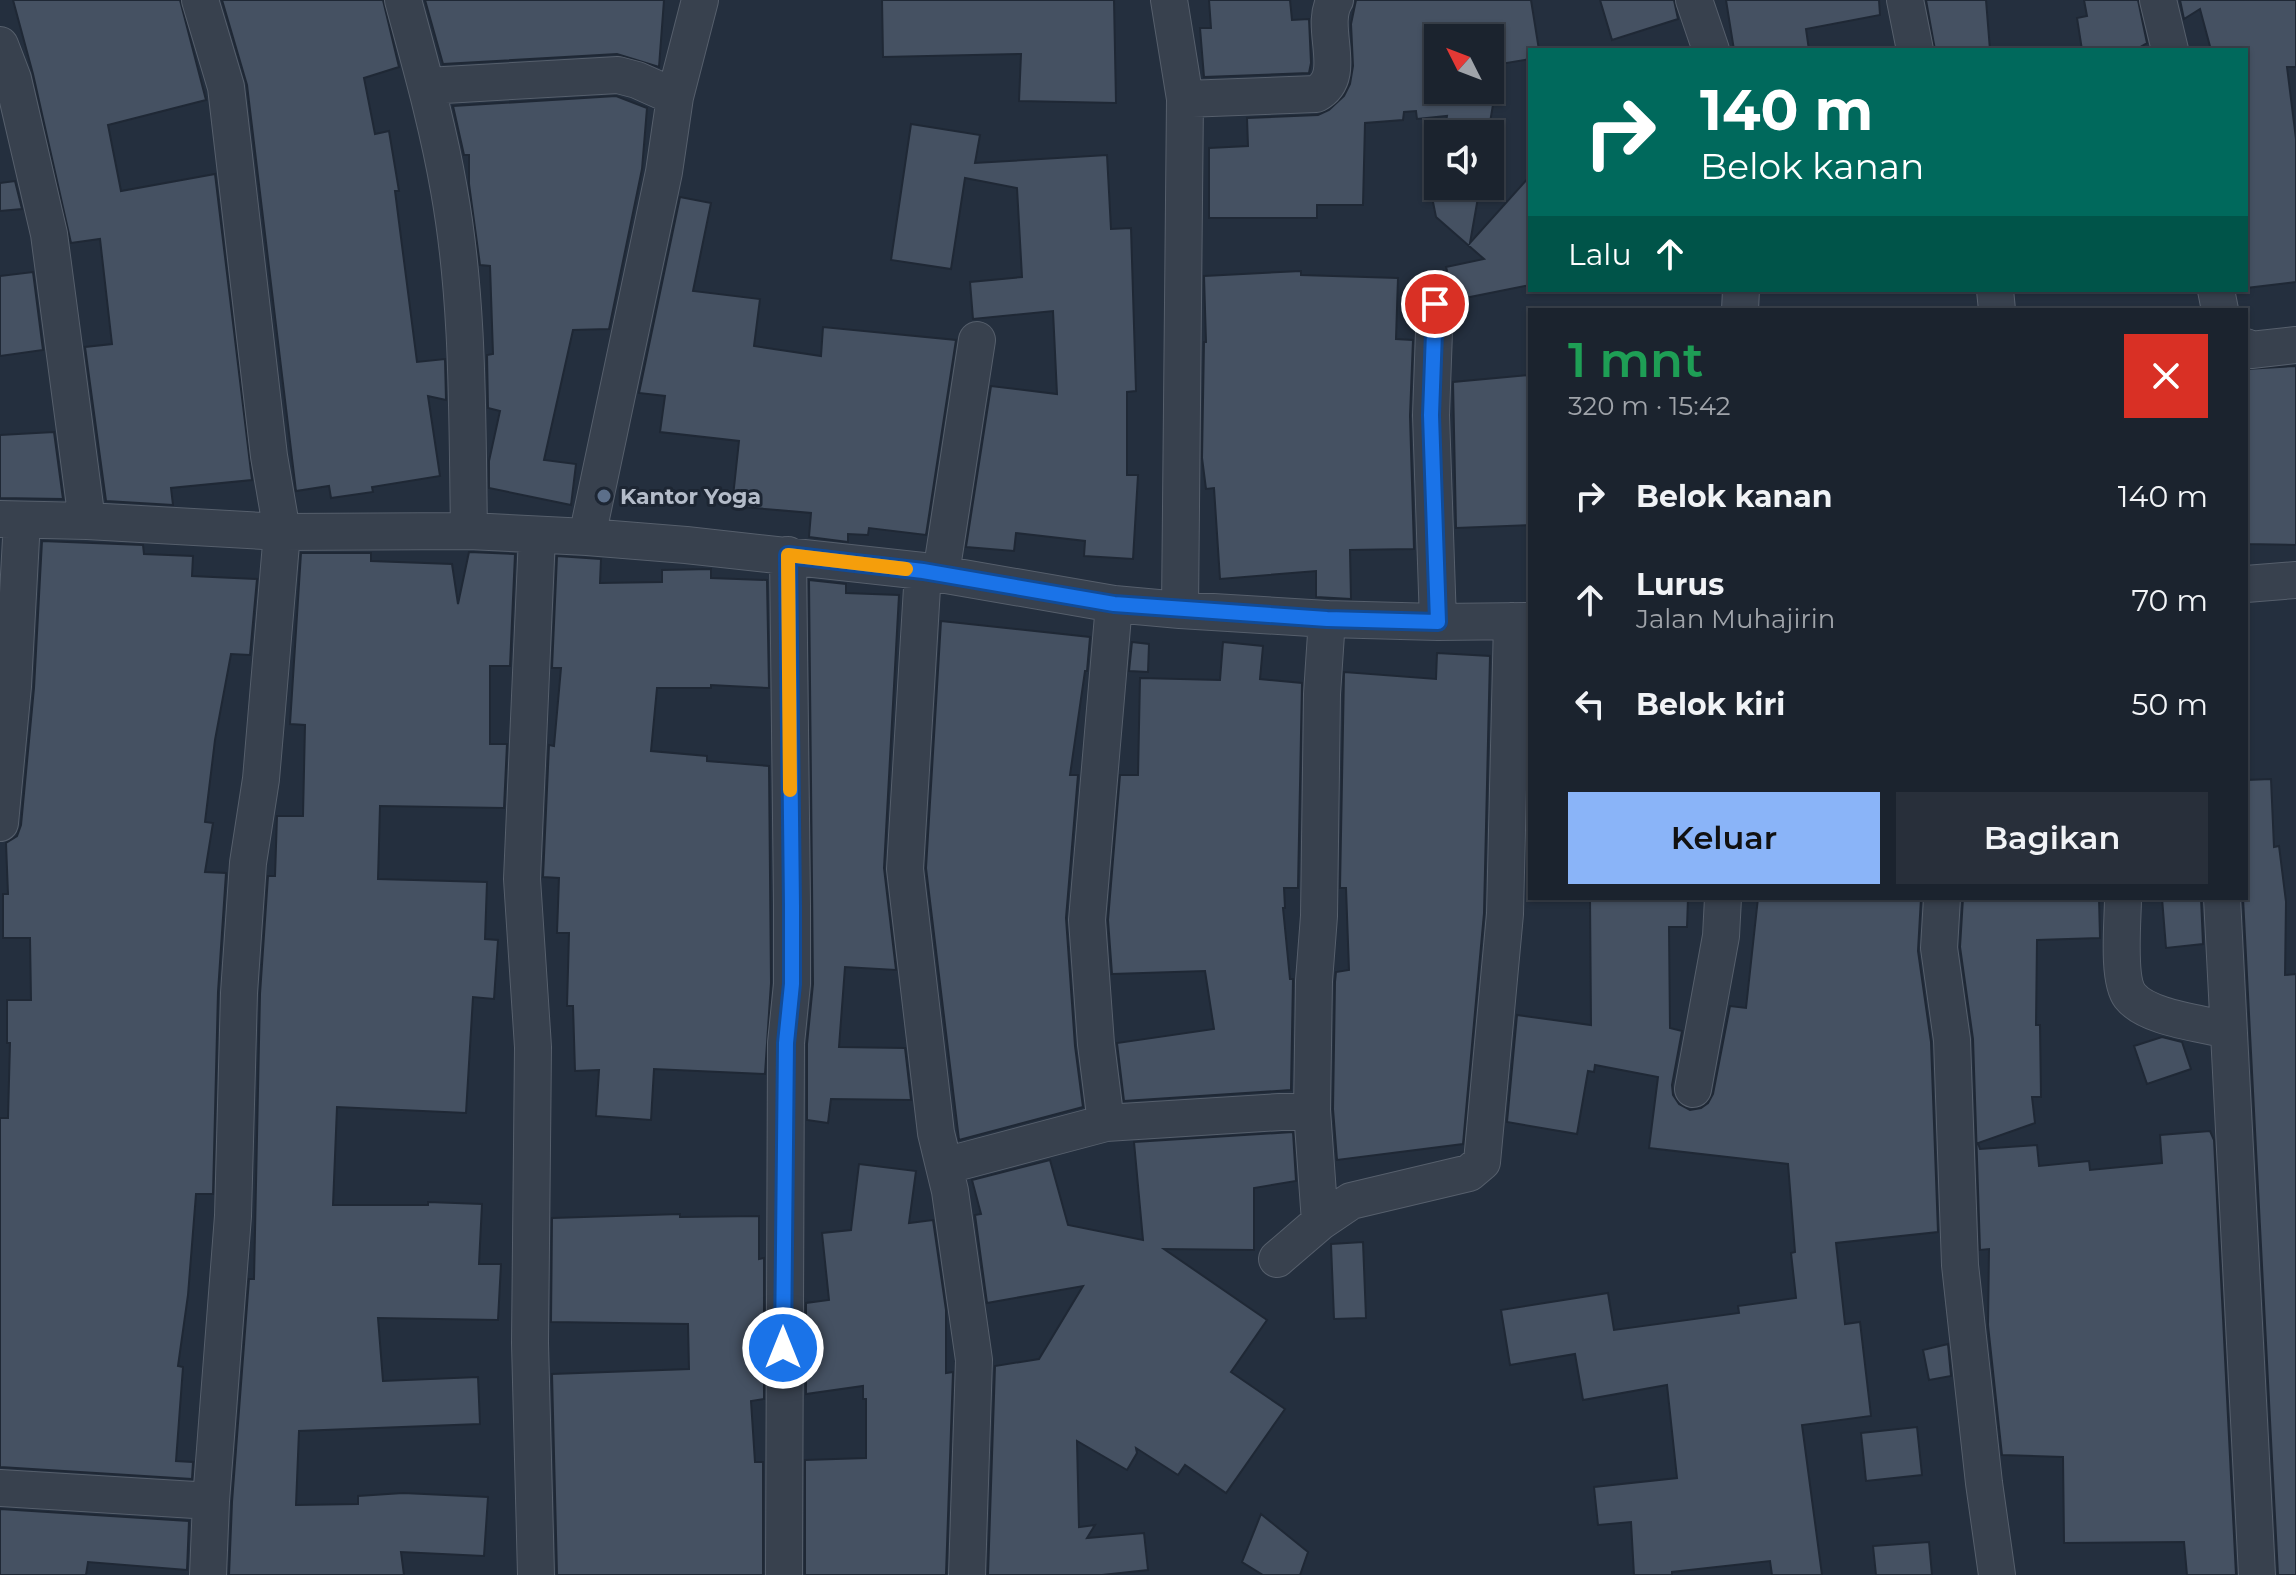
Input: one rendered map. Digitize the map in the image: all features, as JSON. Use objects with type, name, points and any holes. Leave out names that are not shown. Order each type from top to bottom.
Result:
[{"type":"street","points":[[200,0],[226,87],[269,456],[282,532],[261,779],[248,863],[239,993],[233,1216],[208,1575]]},
{"type":"street","points":[[403,0],[427,86],[450,191],[466,349],[469,531]]},
{"type":"street","points":[[587,537],[664,172],[675,97],[700,0]]},
{"type":"street","points":[[1169,0],[1185,99],[1180,610]]},
{"type":"street","points":[[1185,99],[1316,94],[1322,91],[1332,78],[1330,12],[1335,0]]},
{"type":"street","points":[[1694,0],[1710,48]]},
{"type":"street","points":[[1905,0],[1915,48]]},
{"type":"street","points":[[2158,0],[2170,48]]},
{"type":"street","points":[[0,45],[13,79],[49,234],[87,521]]},
{"type":"street","points":[[427,86],[618,75],[661,89],[675,97]]},
{"type":"street","points":[[1435,304],[1431,415],[1438,622]]},
{"type":"street","points":[[967,1575],[974,1360],[950,1191],[936,1133],[905,869],[932,572],[977,340]]},
{"type":"street","points":[[2248,348],[2296,345]]},
{"type":"street","points":[[0,823],[13,686],[11,519],[282,532],[469,531],[587,537],[932,572],[1114,604],[1180,610],[1327,619],[1521,621],[1505,914],[1482,1162],[1469,1173],[1351,1201],[1320,1222],[1277,1259]]},
{"type":"street","points":[[536,1575],[530,1343],[533,1047],[522,879],[537,536]]},
{"type":"street","points":[[784,1575],[786,1043],[792,984],[788,555]]},
{"type":"street","points":[[2248,584],[2296,580]]},
{"type":"street","points":[[1106,1123],[1096,1044],[1087,920],[1114,604]]},
{"type":"street","points":[[1320,1222],[1312,1110],[1322,694],[1327,619]]},
{"type":"street","points":[[1693,1089],[1721,936],[1723,900]]},
{"type":"street","points":[[1942,900],[1939,948],[1952,1040],[1960,1265],[1997,1575]]},
{"type":"street","points":[[2123,900],[2124,979],[2129,994],[2147,1010],[2227,1030]]},
{"type":"street","points":[[2222,900],[2257,1575]]},
{"type":"street","points":[[944,1166],[1106,1123],[1312,1110]]},
{"type":"street","points":[[0,1488],[211,1501]]},
{"type":"building","points":[[13,0],[180,0],[206,100],[108,125],[121,191],[215,174],[252,480],[171,488],[173,505],[106,501],[85,347],[112,344],[100,239],[71,243]]},
{"type":"building","points":[[222,0],[383,0],[399,67],[364,78],[375,134],[389,131],[399,191],[395,191],[417,362],[445,359],[446,400],[428,396],[440,476],[372,487],[373,492],[331,498],[329,486],[296,491],[247,85]]},
{"type":"building","points":[[425,0],[664,0],[659,67],[617,54],[443,64]]},
{"type":"building","points":[[882,0],[1114,0],[1116,103],[1019,101],[1021,54],[883,57]]},
{"type":"building","points":[[1209,0],[1290,0],[1292,20],[1309,19],[1309,73],[1204,77],[1200,28],[1211,28]]},
{"type":"building","points":[[1356,0],[1531,0],[1539,48],[1528,48],[1528,59],[1504,63],[1504,24],[1424,24],[1424,104],[1493,104],[1490,120],[1446,120],[1447,116],[1417,119],[1416,111],[1404,112],[1403,120],[1365,123],[1363,205],[1317,205],[1317,218],[1209,218],[1209,148],[1248,146],[1247,118],[1318,115],[1329,110],[1344,96],[1353,66],[1351,24]]},
{"type":"building","points":[[1600,0],[1674,0],[1678,19],[1612,40]]},
{"type":"building","points":[[1726,0],[1879,0],[1880,15],[1806,29],[1809,48],[1734,48]]},
{"type":"building","points":[[1926,0],[1986,0],[1990,48],[1935,48]]},
{"type":"building","points":[[2084,0],[2138,0],[2147,43],[2138,48],[2082,48],[2077,18],[2087,16]]},
{"type":"building","points":[[2180,0],[2296,0],[2296,67],[2287,67],[2296,139],[2296,282],[2248,288],[2248,48],[2210,48],[2200,9],[2184,19]]},
{"type":"building","points":[[616,96],[647,108],[642,169],[609,329],[573,330],[544,460],[576,464],[571,505],[489,488],[489,461],[500,411],[488,408],[487,355],[493,354],[490,266],[480,265],[469,184],[469,155],[464,155],[453,106]]},
{"type":"building","points":[[911,124],[980,135],[975,163],[1107,155],[1111,229],[1131,228],[1136,391],[1127,392],[1127,475],[1138,475],[1133,559],[1084,556],[1085,541],[1016,533],[1014,551],[966,547],[991,386],[1057,394],[1053,311],[973,319],[970,282],[1022,277],[1017,188],[965,178],[951,269],[891,260]]},
{"type":"building","points":[[1528,178],[1528,285],[1455,300],[1446,267],[1484,259],[1436,217],[1433,200],[1478,200],[1470,243]]},
{"type":"building","points":[[15,181],[22,209],[0,211],[0,183]]},
{"type":"building","points":[[680,197],[711,203],[693,291],[760,299],[754,346],[821,356],[823,327],[956,340],[926,535],[869,528],[868,535],[848,534],[848,542],[809,537],[811,513],[732,506],[739,441],[660,432],[665,396],[639,393]]},
{"type":"building","points":[[1301,271],[1301,275],[1398,278],[1396,339],[1413,340],[1410,416],[1414,549],[1350,550],[1351,599],[1316,597],[1316,571],[1220,579],[1214,488],[1206,489],[1202,458],[1206,342],[1204,276]]},
{"type":"building","points":[[33,272],[43,350],[0,356],[0,276]]},
{"type":"building","points":[[2296,366],[2296,545],[2248,544],[2248,369]]},
{"type":"building","points":[[1528,375],[1528,525],[1456,528],[1453,382]]},
{"type":"building","points":[[54,432],[63,499],[0,498],[0,435]]},
{"type":"building","points":[[42,541],[143,545],[144,554],[193,556],[192,576],[257,579],[250,655],[231,654],[215,740],[205,822],[213,823],[205,872],[226,873],[218,992],[213,1194],[196,1194],[188,1295],[178,1366],[183,1367],[176,1461],[193,1462],[192,1479],[0,1467],[0,1118],[8,1118],[10,1043],[7,1043],[7,1000],[31,1000],[30,938],[3,938],[3,894],[8,894],[6,843],[17,836],[21,825],[34,688]]},
{"type":"building","points":[[469,552],[515,554],[510,666],[490,666],[490,744],[507,744],[504,808],[380,806],[378,879],[487,882],[485,939],[498,940],[494,999],[473,997],[466,1113],[337,1107],[333,1205],[482,1204],[479,1264],[501,1264],[498,1320],[378,1318],[383,1381],[478,1377],[480,1424],[299,1431],[296,1505],[358,1504],[358,1496],[403,1493],[488,1497],[484,1556],[401,1552],[404,1575],[229,1575],[249,1279],[254,1279],[260,994],[268,876],[275,876],[277,816],[303,816],[305,725],[290,724],[301,553],[371,553],[371,561],[452,564],[458,604]]},
{"type":"building","points":[[557,556],[601,559],[600,583],[662,582],[662,570],[711,569],[711,578],[767,580],[769,688],[711,685],[711,688],[657,688],[651,751],[707,756],[707,761],[769,766],[771,983],[765,1074],[654,1069],[651,1120],[596,1116],[599,1070],[575,1071],[573,1006],[567,1006],[569,933],[557,933],[559,878],[543,877],[549,745],[554,746],[561,668],[552,668]]},
{"type":"building","points":[[809,580],[846,584],[846,593],[899,595],[884,868],[896,970],[845,967],[839,1047],[905,1048],[911,1100],[831,1099],[828,1123],[807,1120],[807,1044],[813,984]]},
{"type":"building","points":[[941,621],[1090,637],[1070,775],[1078,775],[1066,918],[1075,1046],[1083,1107],[959,1140],[926,868]]},
{"type":"building","points":[[1132,642],[1149,644],[1148,672],[1129,671]]},
{"type":"building","points":[[1223,642],[1263,646],[1260,679],[1302,683],[1298,888],[1284,888],[1283,908],[1290,979],[1293,979],[1291,1090],[1124,1101],[1117,1043],[1214,1029],[1205,971],[1112,974],[1108,920],[1120,775],[1138,775],[1140,678],[1220,680]]},
{"type":"building","points":[[1437,653],[1490,656],[1484,913],[1463,1144],[1337,1160],[1333,1109],[1335,982],[1336,972],[1349,970],[1346,888],[1340,888],[1344,672],[1436,679]]},
{"type":"building","points":[[2271,779],[2274,847],[2279,846],[2286,902],[2285,975],[2296,974],[2296,1575],[2278,1575],[2243,900],[2248,900],[2248,780]]},
{"type":"building","points":[[1590,900],[1688,900],[1687,927],[1669,927],[1670,1028],[1682,1031],[1673,1095],[1679,1104],[1690,1110],[1701,1108],[1713,1094],[1730,1006],[1746,1008],[1758,900],[1921,900],[1918,951],[1931,1042],[1938,1232],[1836,1243],[1845,1324],[1860,1322],[1871,1416],[1802,1425],[1822,1575],[1772,1575],[1770,1561],[1672,1572],[1672,1575],[1634,1575],[1631,1522],[1598,1525],[1594,1487],[1677,1478],[1667,1385],[1583,1400],[1575,1354],[1510,1365],[1501,1310],[1608,1293],[1614,1330],[1739,1313],[1738,1306],[1796,1298],[1788,1164],[1649,1148],[1658,1077],[1595,1065],[1594,1072],[1588,1071],[1577,1134],[1507,1122],[1517,1015],[1591,1025]]},
{"type":"building","points":[[1963,900],[2099,900],[2100,938],[2037,940],[2036,1025],[2040,1025],[2041,1097],[2032,1097],[2035,1123],[1978,1143],[1980,1149],[2037,1145],[2039,1166],[2089,1161],[2090,1170],[2162,1163],[2160,1135],[2210,1131],[2214,1140],[2236,1575],[2187,1575],[2184,1542],[2064,1543],[2063,1457],[2002,1455],[1988,1325],[1989,1249],[1980,1250],[1973,1039],[1960,947]]},
{"type":"building","points":[[2162,900],[2201,900],[2203,944],[2166,948]]},
{"type":"building","points":[[2162,1037],[2182,1042],[2191,1069],[2147,1084],[2134,1046]]},
{"type":"building","points":[[1293,1132],[1296,1181],[1254,1188],[1254,1250],[1164,1249],[1267,1320],[1231,1372],[1285,1409],[1226,1493],[1185,1465],[1178,1475],[1136,1448],[1137,1453],[1127,1470],[1077,1441],[1079,1527],[1095,1525],[1087,1538],[1144,1533],[1148,1570],[1102,1575],[988,1575],[995,1366],[1039,1359],[1083,1286],[987,1303],[975,1215],[981,1214],[972,1180],[1050,1160],[1068,1225],[1143,1240],[1134,1142]]},
{"type":"building","points":[[859,1164],[916,1171],[909,1223],[933,1220],[946,1310],[946,1373],[953,1372],[946,1575],[805,1575],[805,1460],[866,1458],[866,1399],[863,1399],[863,1386],[806,1394],[806,1303],[829,1300],[822,1233],[851,1230]]},
{"type":"building","points":[[680,1214],[680,1217],[759,1216],[759,1259],[764,1258],[764,1399],[751,1401],[755,1462],[763,1462],[763,1575],[557,1575],[552,1374],[689,1369],[688,1324],[551,1322],[552,1218]]},
{"type":"building","points":[[1363,1242],[1366,1318],[1334,1319],[1331,1244]]},
{"type":"building","points":[[1948,1344],[1951,1376],[1929,1380],[1923,1350]]},
{"type":"building","points":[[1917,1427],[1922,1475],[1866,1481],[1861,1433]]},
{"type":"building","points":[[0,1509],[189,1521],[187,1570],[88,1562],[86,1575],[0,1575]]},
{"type":"building","points":[[1261,1514],[1308,1552],[1300,1575],[1263,1575],[1242,1562]]},
{"type":"building","points":[[1929,1542],[1932,1575],[1876,1575],[1873,1546]]},
{"type":"slow traffic","points":[[790,790],[788,555],[906,569]]},
{"type":"place","name":"Kantor Yoga","points":[[604,496]]},
{"type":"route","points":[[783,1348],[786,1043],[792,984],[788,555],[923,571],[1114,604],[1327,619],[1438,622],[1431,415],[1435,304]]}]
